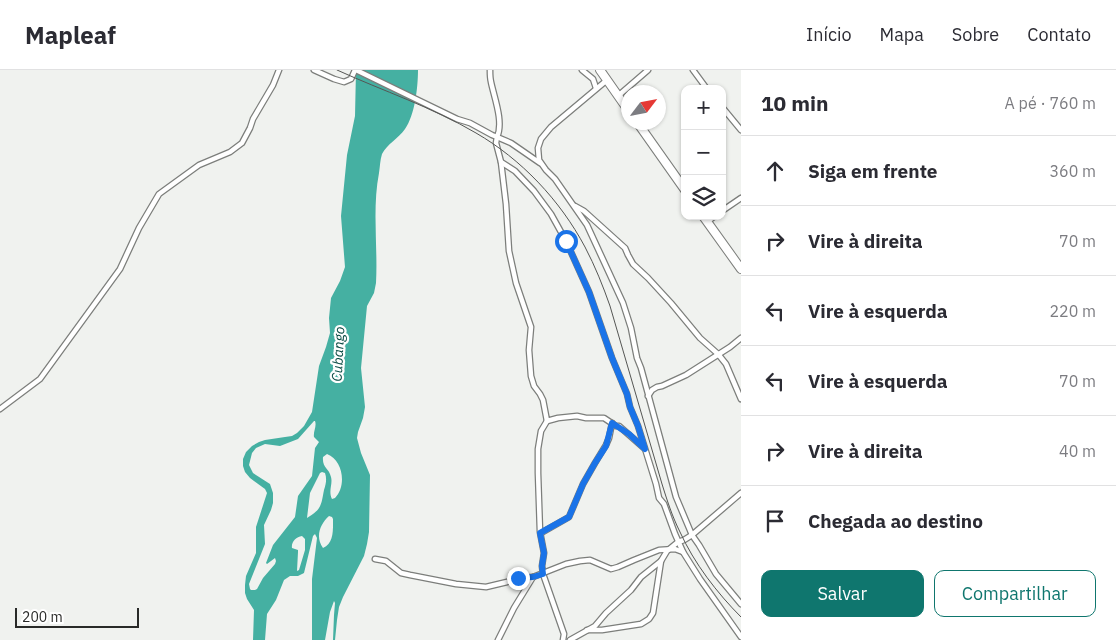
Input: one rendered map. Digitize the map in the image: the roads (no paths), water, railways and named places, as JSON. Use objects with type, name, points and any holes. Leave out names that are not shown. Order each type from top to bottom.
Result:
[{"type":"main road","points":[[600,70],[621,100]]},
{"type":"main road","points":[[643,130],[681,184]]},
{"type":"main road","points":[[706,220],[741,269]]},
{"type":"street","points":[[0,409],[40,379],[120,269],[139,228],[159,194],[199,165],[230,152],[242,143],[280,70]]},
{"type":"street","points":[[314,70],[344,82],[352,79],[356,70],[456,119],[470,123],[511,143],[542,164]]},
{"type":"street","points":[[490,70],[499,123],[496,143],[501,162],[509,251],[516,283],[531,327],[529,350],[531,376],[534,386],[540,394],[547,421]]},
{"type":"street","points":[[582,70],[593,79],[596,88]]},
{"type":"street","points":[[618,96],[648,70]]},
{"type":"street","points":[[693,70],[704,85]]},
{"type":"street","points":[[607,80],[545,133],[541,139],[538,154],[546,170],[574,205],[587,225],[623,303],[676,497],[692,535],[716,574],[741,604]]},
{"type":"street","points":[[726,112],[741,130]]},
{"type":"street","points":[[501,162],[515,171],[534,191],[551,214],[566,241],[589,292],[627,394],[660,498],[678,542],[741,637]]},
{"type":"street","points":[[726,208],[741,198]]},
{"type":"street","points":[[574,205],[584,211],[625,248],[634,264],[671,303],[700,338],[718,354],[726,364],[741,399]]},
{"type":"street","points":[[648,396],[652,390],[686,375],[741,338]]},
{"type":"street","points":[[563,640],[564,634],[543,574],[542,566],[544,553],[540,533],[538,473],[538,449],[541,431],[547,421],[558,418],[576,416],[604,418],[624,430],[645,449]]},
{"type":"street","points":[[540,533],[569,517],[583,484],[606,446],[612,423]]},
{"type":"street","points":[[570,640],[596,626],[606,613],[641,578],[661,561],[667,551],[678,542],[692,535],[740,495]]},
{"type":"street","points":[[376,559],[389,563],[401,572],[463,585],[489,587],[518,578],[533,577],[566,564],[580,561],[590,560],[606,568],[615,569],[659,550],[675,549],[683,552]]},
{"type":"street","points":[[587,630],[602,630],[641,624],[649,619],[653,613],[661,561]]},
{"type":"street","points":[[498,640],[514,608],[533,577]]},
{"type":"street","points":[[736,631],[736,640]]},
{"type":"water","name":"Cubango","points":[[356,70],[418,70],[414,109],[402,132],[382,154],[377,187],[376,283],[374,293],[367,306],[361,368],[365,407],[357,438],[370,475],[367,544],[364,556],[339,607],[335,640],[333,640],[334,601],[325,640],[312,640],[312,579],[317,538],[315,534],[304,573],[298,576],[290,576],[284,580],[276,600],[267,614],[265,640],[253,640],[254,610],[247,599],[245,585],[246,576],[256,553],[256,527],[267,493],[265,489],[245,472],[243,459],[246,452],[259,442],[292,436],[297,433],[304,426],[312,412],[319,366],[330,333],[331,298],[345,267],[341,216],[347,155],[355,116]],"holes":[[[315,421],[314,437],[319,442],[315,448],[312,476],[298,496],[295,517],[273,545],[266,563],[275,558],[275,564],[263,578],[257,589],[251,590],[249,584],[265,544],[264,525],[273,503],[273,493],[270,484],[253,473],[249,465],[252,453],[256,448],[265,444],[280,446],[298,439]],[[327,454],[332,457],[340,467],[342,474],[339,493],[332,499],[330,493],[331,477],[324,464],[323,457]],[[320,473],[325,473],[326,479],[321,503],[316,512],[307,518],[310,493]],[[329,516],[332,517],[331,540],[323,548],[319,539],[323,523]],[[302,536],[305,539],[305,550],[299,570],[297,571],[298,550],[292,548],[292,546],[294,540]]]},
{"type":"railway","points":[[337,70],[442,115],[493,143],[524,168],[564,213],[589,254],[610,306],[662,484],[677,526],[692,555],[707,577],[741,617]]}]
